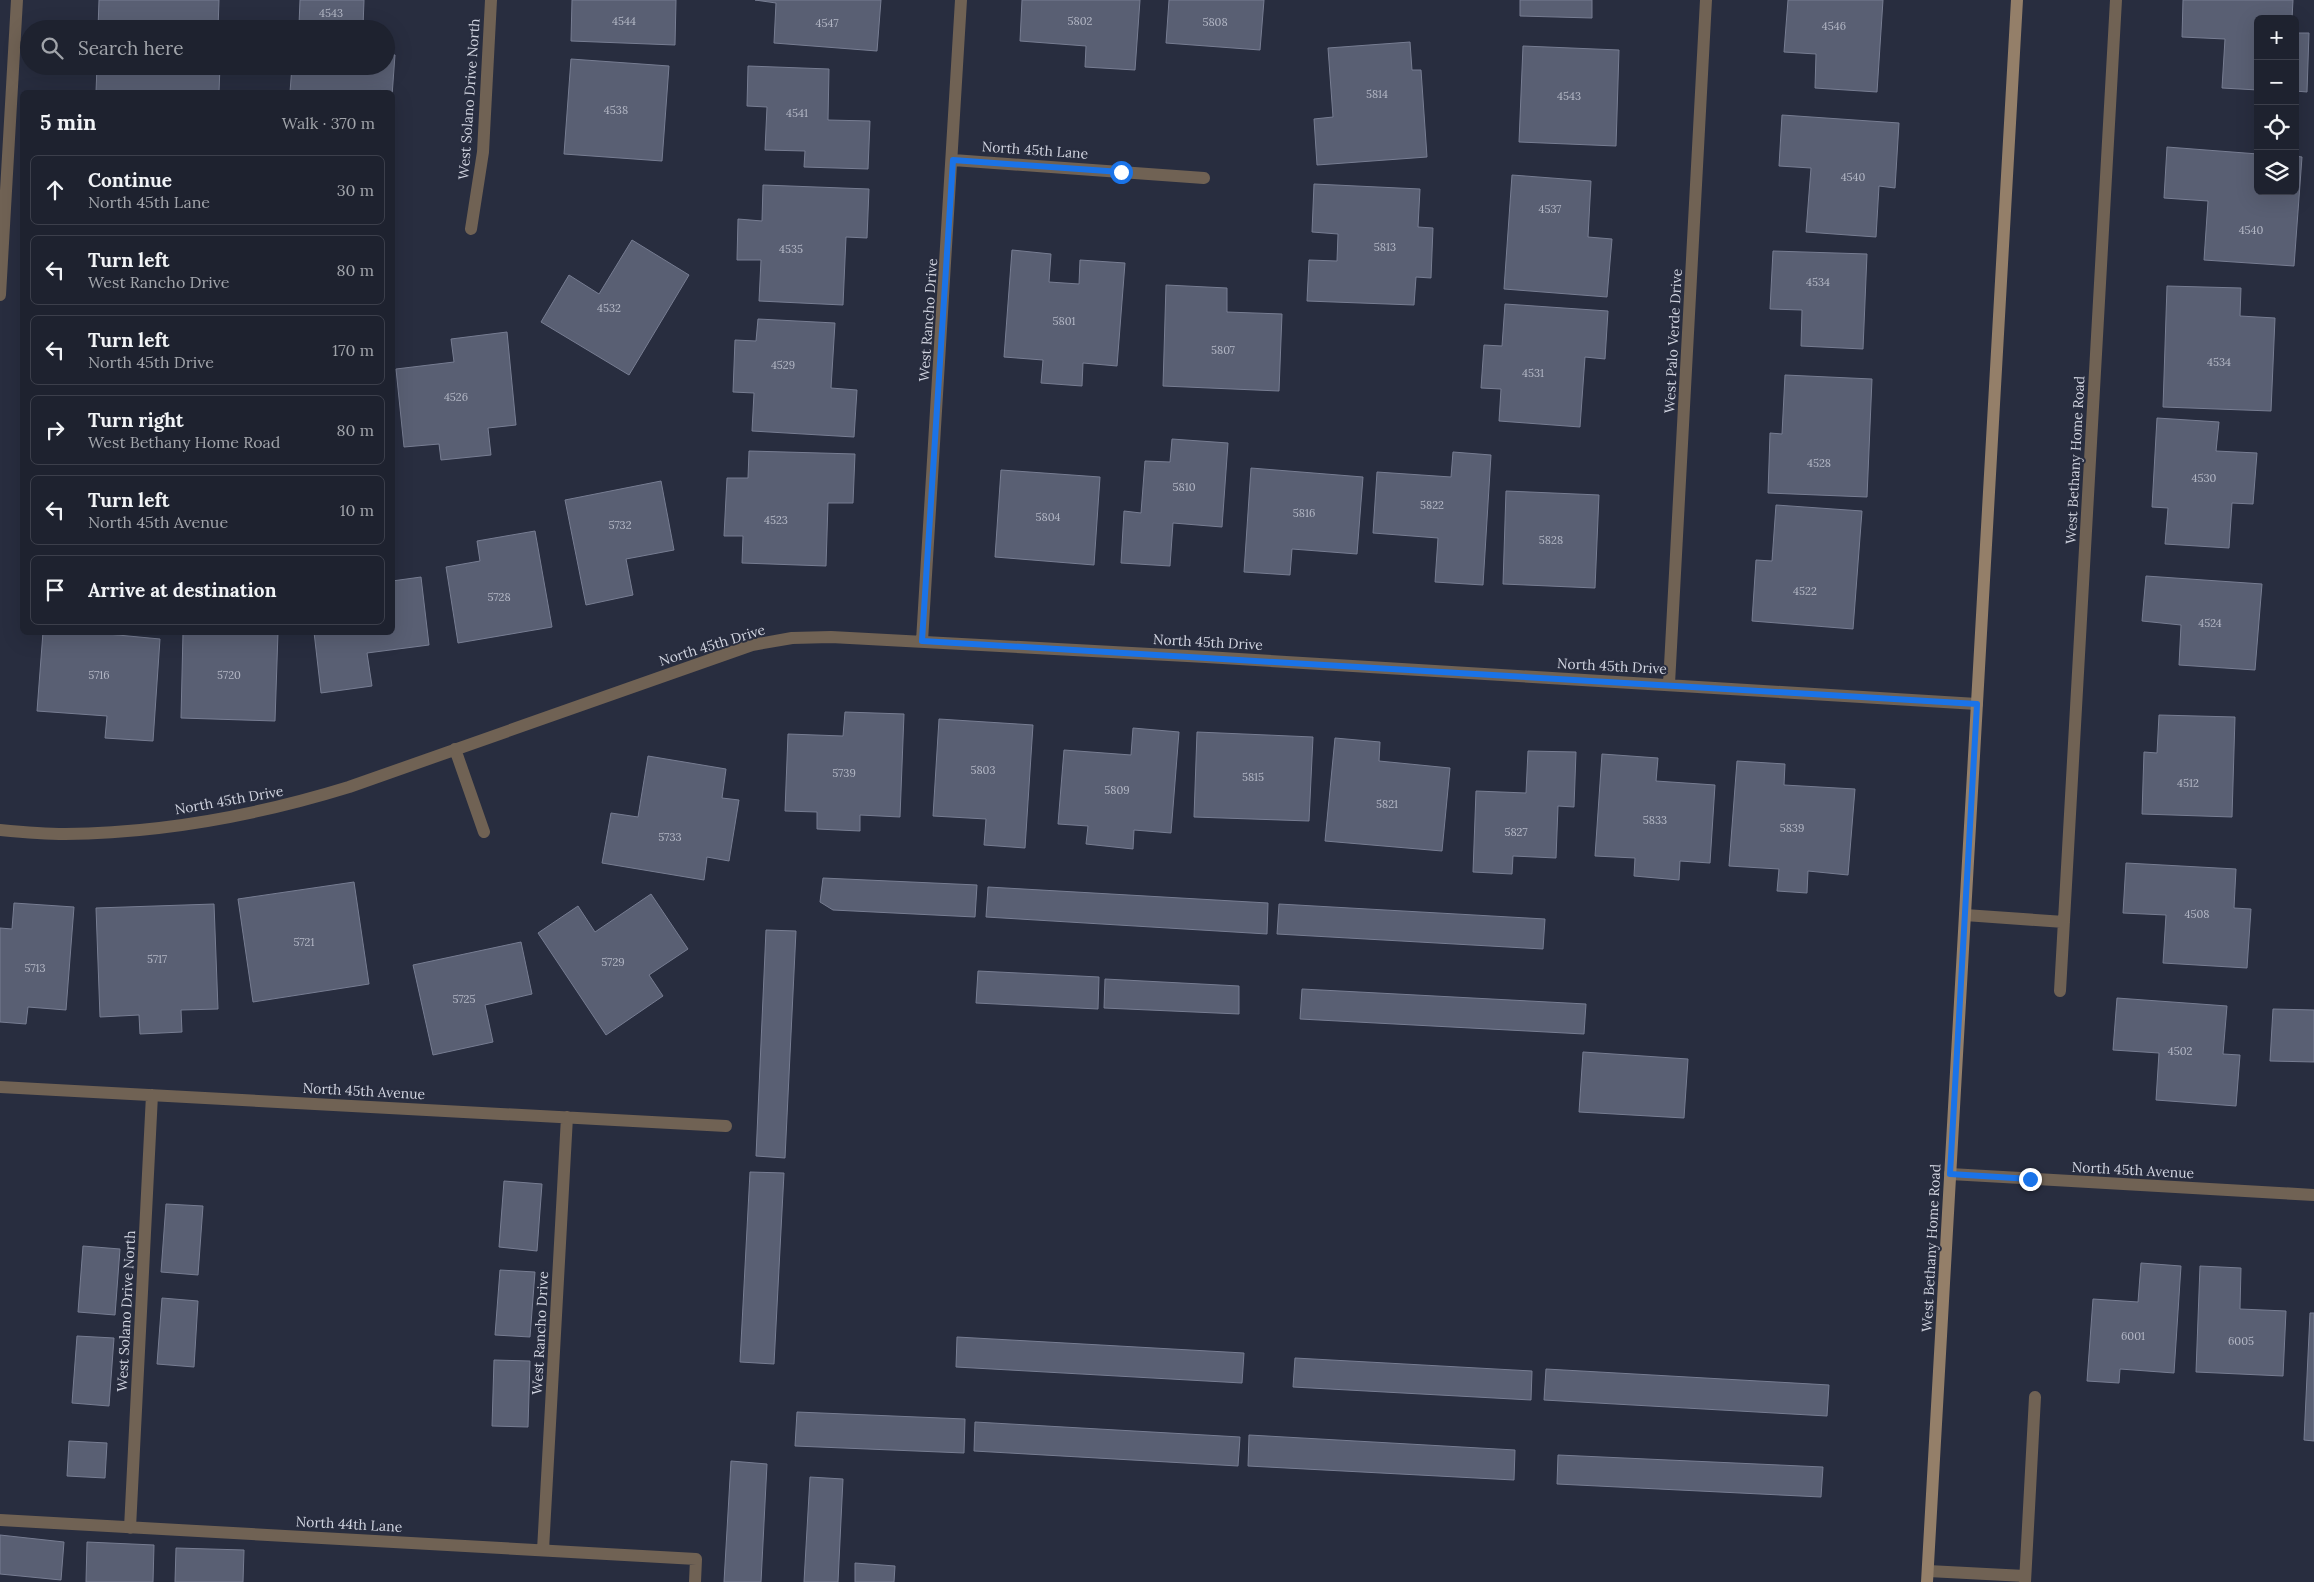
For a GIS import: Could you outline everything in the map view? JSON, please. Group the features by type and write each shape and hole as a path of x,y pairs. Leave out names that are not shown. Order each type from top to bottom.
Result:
{"main road":[{"name":"West Bethany Home Road","path":"1928,1576 2016,0"}],"street":[{"path":"0,295 17,0"},
{"name":"West Solano Drive North","path":"471,229 483,152 491,0"},
{"name":"West Rancho Drive","path":"922,641 953,160 961,0"},
{"name":"West Palo Verde Drive","path":"1669,684 1706,0"},
{"name":"West Bethany Home Road","path":"2060,991 2116,0"},
{"name":"North 45th Lane","path":"953,160 1204,178"},
{"name":"North 45th Drive","path":"0,830 63,834 158,828 293,804 349,787 752,645 792,638 831,637 922,641 1669,684 1977,704"},
{"path":"455,749 484,832"},
{"path":"1965,915 2064,922"},
{"name":"North 45th Avenue","path":"0,1087 726,1126"},
{"name":"West Solano Drive North","path":"130,1528 152,1095"},
{"name":"West Rancho Drive","path":"543,1550 567,1117"},
{"name":"North 45th Avenue","path":"1950,1174 2314,1195"},
{"path":"1928,1576 2025,1579 2035,1397"},
{"name":"North 44th Lane","path":"0,1520 696,1559 695,1582"}],"building":[{"path":"99,0 219,0 218,20 98,20"},
{"path":"300,0 364,0 363,20 299,20"},
{"path":"572,0 676,0 675,45 571,41"},
{"path":"755,0 881,0 877,51 774,43 776,3"},
{"path":"1022,0 1140,0 1135,70 1085,67 1086,46 1020,41"},
{"path":"1169,0 1264,0 1260,50 1166,43"},
{"path":"1520,0 1592,0 1592,18 1520,16"},
{"path":"1788,0 1883,0 1877,92 1815,88 1816,54 1784,52"},
{"path":"2183,0 2293,0 2292,15 2254,15 2254,90 2222,88 2225,39 2182,37"},
{"path":"2299,33 2309,33 2307,92 2299,91"},
{"path":"1410,42 1412,70 1421,70 1427,157 1317,165 1314,119 1333,117 1328,48"},
{"path":"1523,46 1619,50 1616,146 1519,142"},
{"path":"571,59 669,66 662,161 564,154"},
{"path":"748,66 829,69 828,120 870,121 868,169 804,167 805,151 765,150 767,107 747,106"},
{"path":"97,75 220,75 219,90 96,90"},
{"path":"291,75 394,75 392,90 290,90"},
{"path":"1782,115 1899,123 1895,188 1879,186 1876,237 1806,232 1811,168 1779,166"},
{"path":"2167,147 2254,154 2254,195 2299,195 2299,157 2302,157 2294,266 2204,260 2208,201 2164,198"},
{"path":"1512,175 1591,181 1588,237 1612,239 1607,297 1504,289"},
{"path":"1314,184 1420,189 1418,227 1433,228 1431,278 1416,277 1414,305 1307,301 1309,260 1337,261 1338,234 1312,232"},
{"path":"763,185 869,189 867,238 846,237 843,305 759,301 761,260 737,260 738,219 762,221"},
{"path":"632,240 689,275 629,375 541,322 569,275 599,294"},
{"path":"1012,250 1051,254 1049,282 1079,284 1080,260 1125,263 1117,366 1083,363 1082,386 1041,383 1043,360 1004,357"},
{"path":"1773,251 1867,254 1863,349 1801,346 1802,310 1770,309"},
{"path":"1166,285 1227,288 1227,312 1282,314 1279,391 1163,386"},
{"path":"2167,286 2241,288 2240,316 2275,318 2271,411 2163,407"},
{"path":"1505,304 1608,311 1605,359 1585,357 1580,427 1499,421 1501,389 1481,388 1484,345 1502,346"},
{"path":"758,319 835,323 831,388 857,390 854,437 752,431 754,393 733,392 735,340 756,341"},
{"path":"507,332 516,425 488,428 491,455 441,460 439,444 404,447 396,369 454,362 451,339"},
{"path":"1785,375 1872,379 1867,497 1768,493 1770,433 1782,434"},
{"path":"2157,418 2219,422 2216,451 2257,453 2253,504 2232,503 2229,548 2165,544 2168,508 2152,507"},
{"path":"1172,439 1228,443 1222,527 1173,523 1170,566 1121,563 1124,511 1141,513 1145,461 1170,462"},
{"path":"749,451 855,454 853,503 828,503 826,566 742,563 743,536 724,536 727,478 748,478"},
{"path":"1453,452 1491,455 1483,585 1435,582 1438,538 1373,533 1377,472 1451,477"},
{"path":"1251,468 1363,477 1357,554 1292,549 1290,575 1244,572"},
{"path":"1001,470 1100,477 1094,565 995,557"},
{"path":"661,481 674,550 626,559 633,595 586,605 565,500"},
{"path":"1506,491 1599,495 1595,588 1503,584"},
{"path":"1776,505 1862,511 1853,629 1752,621 1756,560 1772,561"},
{"path":"535,531 552,627 458,643 446,567 480,561 477,541"},
{"path":"2146,576 2262,584 2255,670 2179,665 2181,625 2142,621"},
{"path":"421,577 429,645 367,653 372,686 321,693 314,635 395,635 395,581"},
{"path":"43,635 118,635 160,639 153,741 105,738 107,716 37,711"},
{"path":"183,635 278,635 275,721 181,718"},
{"path":"845,712 904,714 900,817 860,815 860,831 817,829 817,812 785,811 788,734 843,736"},
{"path":"2159,715 2235,717 2232,817 2142,814 2144,752 2157,753"},
{"path":"939,719 1033,725 1025,848 984,845 986,819 933,816"},
{"path":"1133,728 1179,732 1171,833 1134,830 1133,849 1086,844 1088,826 1058,824 1064,750 1131,755"},
{"path":"1197,732 1313,737 1309,821 1194,817"},
{"path":"1335,738 1380,742 1379,761 1450,768 1442,851 1325,841"},
{"path":"1528,751 1576,752 1574,807 1558,806 1556,858 1513,856 1512,874 1473,872 1476,791 1526,793"},
{"path":"1602,754 1658,758 1656,781 1715,785 1710,863 1680,861 1679,880 1634,876 1635,858 1595,856"},
{"path":"648,756 726,769 722,798 739,800 729,861 707,857 704,880 602,863 611,813 638,817"},
{"path":"1737,761 1785,764 1784,785 1855,789 1848,875 1808,871 1807,893 1777,891 1779,869 1729,866"},
{"path":"2126,863 2236,869 2234,908 2251,909 2247,968 2163,963 2166,915 2123,913"},
{"path":"823,878 977,885 975,917 833,910 820,902"},
{"path":"354,882 369,984 253,1002 238,899"},
{"path":"988,887 1268,903 1267,934 986,917"},
{"path":"651,894 688,949 649,975 663,996 606,1035 538,933 578,906 595,932"},
{"path":"14,903 74,907 66,1010 28,1007 26,1024 0,1022 0,928 12,929"},
{"path":"214,904 218,1009 181,1010 182,1032 140,1034 139,1015 100,1017 96,908"},
{"path":"1279,904 1545,919 1543,949 1277,934"},
{"path":"766,930 796,931 785,1158 756,1156"},
{"path":"521,942 532,994 485,1005 493,1042 433,1055 413,965"},
{"path":"978,971 1099,977 1098,1009 976,1003"},
{"path":"1105,979 1239,986 1239,1014 1104,1008"},
{"path":"1302,989 1586,1004 1584,1034 1300,1019"},
{"path":"2117,998 2227,1006 2223,1054 2240,1055 2236,1106 2156,1100 2159,1053 2113,1050"},
{"path":"2273,1009 2314,1010 2314,1062 2270,1061"},
{"path":"1583,1052 1688,1059 1684,1118 1579,1112"},
{"path":"750,1172 784,1173 774,1364 740,1362"},
{"path":"504,1181 542,1184 537,1251 499,1247"},
{"path":"166,1204 203,1206 198,1275 161,1272"},
{"path":"83,1246 120,1249 115,1315 78,1312"},
{"path":"2141,1263 2181,1266 2174,1373 2120,1369 2119,1383 2087,1381 2093,1299 2138,1302"},
{"path":"2200,1266 2241,1268 2240,1309 2286,1311 2283,1376 2196,1372"},
{"path":"500,1270 535,1272 530,1337 495,1335"},
{"path":"162,1298 198,1301 194,1367 157,1364"},
{"path":"2310,1313 2314,1313 2314,1441 2304,1440"},
{"path":"77,1336 114,1338 109,1406 72,1403"},
{"path":"957,1337 1244,1353 1242,1383 956,1367"},
{"path":"1295,1358 1532,1371 1531,1400 1293,1387"},
{"path":"494,1360 530,1361 528,1427 492,1426"},
{"path":"1546,1369 1829,1385 1827,1416 1544,1400"},
{"path":"797,1412 965,1419 964,1453 795,1446"},
{"path":"975,1422 1240,1437 1238,1466 974,1451"},
{"path":"1249,1435 1515,1450 1514,1480 1248,1466"},
{"path":"69,1441 107,1443 105,1478 67,1476"},
{"path":"1558,1455 1823,1467 1821,1497 1557,1484"},
{"path":"731,1461 767,1464 761,1582 724,1582"},
{"path":"810,1477 843,1479 838,1582 804,1582"},
{"path":"0,1535 64,1542 61,1580 0,1574"},
{"path":"87,1542 154,1545 153,1582 86,1582"},
{"path":"176,1548 244,1550 243,1582 175,1582"},
{"path":"855,1563 895,1566 894,1582 855,1582"}],"route":[{"path":"1121,172 953,160 922,641 1669,684 1977,704 1950,1174 2030,1179"}]}
